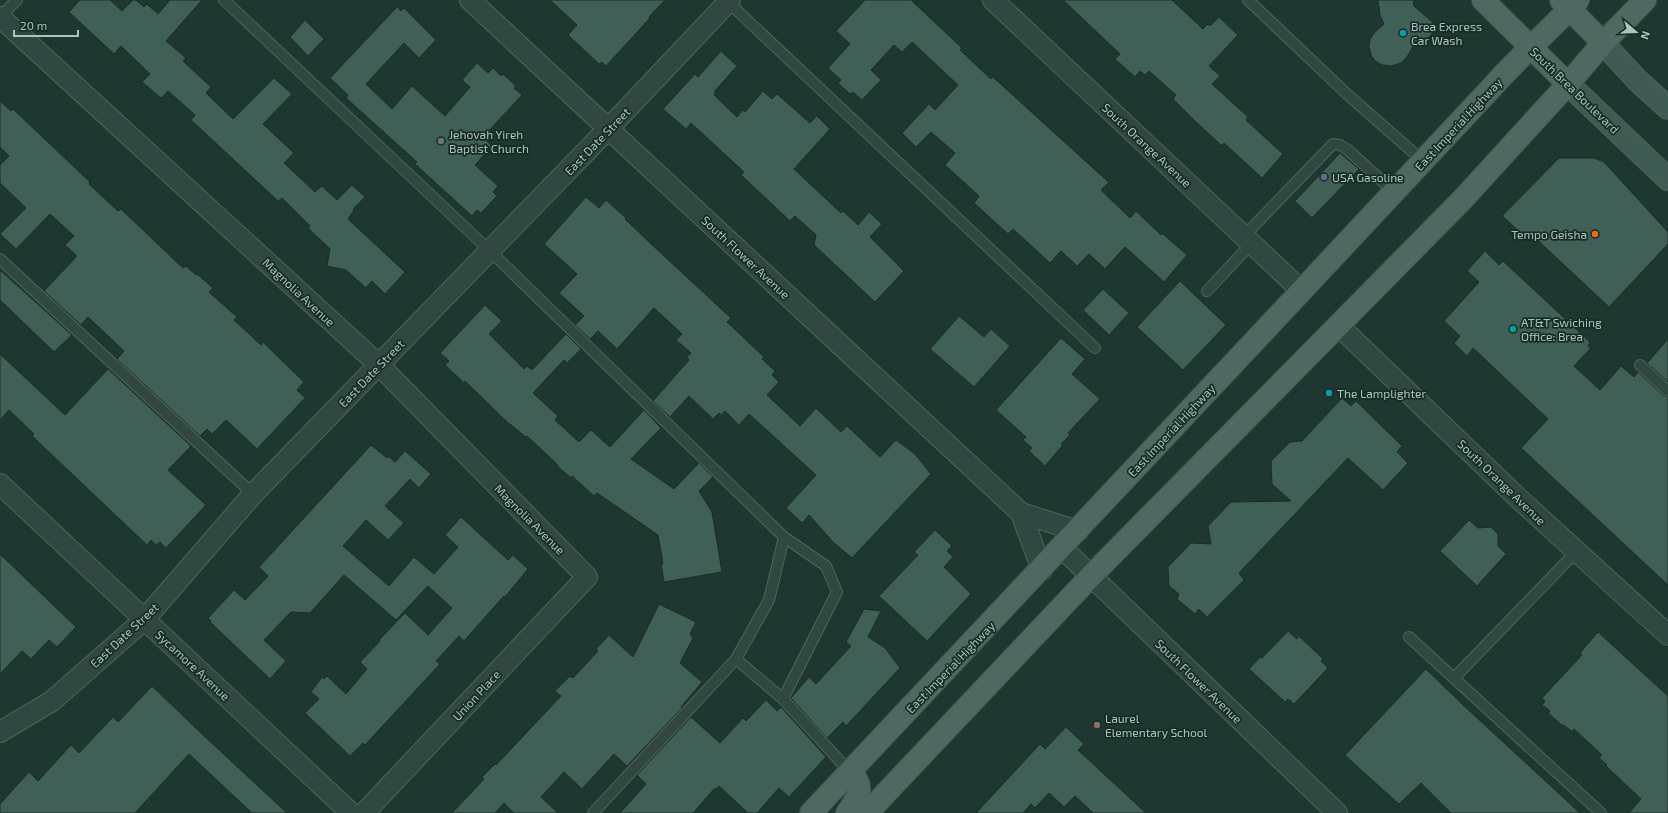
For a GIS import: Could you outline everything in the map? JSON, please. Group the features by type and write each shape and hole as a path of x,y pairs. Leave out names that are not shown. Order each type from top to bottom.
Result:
{"main road":[{"name":"South Brea Boulevard","path":"1483,0 1568,84 1668,179"},
{"path":"867,813 1091,576 1462,200 1568,84 1603,43 1645,0"},
{"name":"East Imperial Highway","path":"811,813 1042,570 1302,290 1531,47 1570,3"},
{"path":"1570,3 1603,43 1637,80 1668,108"},
{"path":"847,813 855,802 859,793 859,784 856,777 850,772"}],"street":[{"name":"South Flower Avenue","path":"470,0 1021,513 1078,531"},
{"name":"South Orange Avenue","path":"993,0 1302,290"},
{"name":"East Date Street","path":"0,732 52,701 144,620 253,494 608,129 729,1"},
{"name":"Magnolia Avenue","path":"0,17 379,365 587,577"},
{"name":"South Orange Avenue","path":"1339,326 1576,552 1668,635"},
{"name":"Sycamore Avenue","path":"0,484 351,813"},
{"name":"South Flower Avenue","path":"1021,513 1042,570"},
{"name":"South Flower Avenue","path":"1062,548 1337,813"},
{"name":"Union Place","path":"364,813 587,577"}],"lane":[{"path":"0,17 17,0"},
{"path":"224,0 490,251 784,537 826,566 837,592 783,699"},
{"path":"1248,0 1348,95 1423,161"},
{"path":"729,1 1095,348"},
{"path":"1207,291 1248,240 1333,144 1340,144 1348,150 1394,192"},
{"path":"0,259 253,494"},
{"path":"1640,365 1668,391"},
{"path":"593,813 736,659 769,600 784,537"},
{"path":"1454,678 1576,552"},
{"path":"1409,637 1601,813"},
{"path":"736,659 783,699 850,772"}],"building":[{"path":"80,0 110,0 122,11 133,0 136,0 144,7 147,4 158,14 170,0 202,0 166,41 186,58 183,61 211,87 206,93 233,119 274,78 292,94 263,124 294,153 284,163 315,192 322,186 337,200 352,185 365,197 353,209 354,210 348,219 405,272 385,294 372,281 366,288 346,270 327,266 330,249 308,228 310,226 282,198 278,201 191,120 195,115 168,91 161,98 142,82 150,74 121,46 114,54 69,12"},
{"path":"550,0 665,0 606,66 602,62 599,64 568,35 577,25"},
{"path":"865,0 911,0 962,48 960,50 991,79 993,77 1109,182 1101,190 1130,218 1136,211 1161,235 1162,233 1187,255 1164,282 1125,247 1105,269 1089,254 1077,266 1061,251 1050,263 1013,229 1008,234 974,203 979,196 945,165 955,153 931,132 916,147 902,133 929,104 935,110 958,85 912,42 902,52 894,45 871,70 881,80 862,100 853,92 850,94 838,83 841,80 828,68 850,44 836,31"},
{"path":"1063,0 1172,0 1203,29 1208,24 1210,26 1219,17 1238,35 1209,66 1220,76 1212,84 1248,117 1246,120 1283,154 1262,178 1224,143 1222,146 1195,121 1173,99 1176,95 1149,71 1145,75 1140,71 1135,77 1115,59 1120,54"},
{"name":"Brea Express Car Wash","path":"1378,0 1413,0 1414,6 1438,27 1421,46 1416,41 1407,57 1401,63 1391,66 1382,65 1375,61 1371,55 1369,47 1370,39 1384,24 1380,15"},
{"name":"Jehovah Yireh Baptist Church","path":"397,7 401,11 404,8 436,40 419,58 404,43 366,84 392,109 412,86 445,116 470,87 462,80 477,63 488,73 493,68 501,76 503,74 516,86 514,88 522,95 483,137 492,146 475,165 498,186 493,192 497,196 481,213 477,210 472,216 415,164 417,162 346,98 348,95 330,78"},
{"path":"305,20 324,39 308,56 290,37"},
{"path":"721,51 737,66 714,92 716,93 714,95 737,117 743,110 745,112 763,91 772,99 777,94 810,123 817,116 830,129 794,169 841,213 843,211 858,225 869,212 882,224 870,237 904,271 875,302 814,245 816,235 795,216 790,221 741,175 744,172 691,123 686,129 663,109 695,74 698,77"},
{"path":"0,101 11,111 13,109 90,182 89,184 118,211 121,209 183,268 186,266 213,288 209,292 237,317 234,320 261,345 263,342 304,382 297,390 305,398 257,449 226,420 212,434 207,429 200,436 117,359 124,351 88,317 81,325 44,291 77,256 65,245 74,236 50,214 16,249 0,234 26,208 0,183 0,165 9,156 0,147"},
{"path":"1340,153 1359,169 1312,218 1295,201"},
{"name":"Tempo Geisha","path":"1559,158 1594,158 1604,162 1668,232 1668,244 1609,307 1532,235 1529,240 1502,216"},
{"path":"586,197 599,208 606,200 731,318 727,322 764,357 762,359 775,371 772,375 779,382 767,395 800,426 816,408 841,432 847,426 880,457 896,440 915,454 931,474 852,558 834,543 809,515 802,523 786,508 816,475 749,414 739,425 725,411 721,415 719,413 713,419 689,396 670,417 653,401 689,360 687,357 691,353 676,340 682,334 654,308 617,349 598,331 590,339 575,325 584,316 559,293 577,274 544,244"},
{"path":"1485,251 1499,265 1503,261 1590,342 1588,346 1591,348 1574,366 1600,390 1621,366 1634,377 1638,372 1664,396 1668,397 1668,585 1521,448 1548,419 1473,348 1467,356 1454,343 1460,336 1444,321 1479,282 1467,271"},
{"path":"0,270 72,335 54,352 0,300"},
{"path":"1180,281 1226,325 1183,370 1137,327"},
{"path":"1103,289 1129,313 1109,335 1083,310"},
{"path":"485,305 502,321 489,334 524,369 527,366 532,370 566,334 581,349 567,363 564,360 533,393 558,416 555,420 579,442 591,430 610,447 644,410 661,428 631,459 674,489 699,463 713,477 699,491 712,512 722,572 664,582 661,564 663,564 658,535 597,493 594,496 572,476 571,478 527,436 526,437 506,421 465,381 464,383 445,365 449,361 440,353"},
{"path":"959,316 984,337 991,329 1010,346 974,387 930,349"},
{"path":"1061,338 1085,359 1072,374 1100,399 1068,433 1070,435 1061,444 1063,445 1045,466 1029,451 1032,448 1023,440 1026,437 996,410"},
{"path":"1668,339 1668,382 1647,363"},
{"path":"0,354 65,415 108,369 191,446 168,470 206,505 166,548 160,542 156,545 151,540 147,545 32,436 34,434 9,410 0,420"},
{"path":"1342,398 1351,406 1356,401 1402,446 1397,452 1408,463 1383,490 1348,458 1239,573 1244,580 1207,617 1199,609 1195,614 1177,599 1179,594 1169,586 1168,567 1191,543 1211,544 1208,526 1231,502 1291,501 1272,484 1271,461 1290,442 1302,441"},
{"path":"371,445 387,458 388,456 395,462 405,451 431,474 419,488 410,479 385,506 404,523 388,540 366,520 343,546 389,586 414,557 434,574 458,547 445,535 461,517 508,560 513,555 528,569 505,597 504,596 464,641 459,636 436,661 440,664 365,745 363,743 350,756 305,713 319,699 311,692 322,677 324,679 327,676 346,694 367,669 360,662 405,613 428,635 452,608 428,586 396,620 344,575 310,613 291,612 264,640 286,661 270,679 210,622 211,621 208,618 234,590 245,600 268,576 259,567"},
{"path":"1469,520 1478,528 1491,527 1498,534 1498,546 1506,554 1477,586 1440,551"},
{"path":"935,530 952,546 947,551 953,557 944,567 971,594 927,641 879,596 918,555 914,552"},
{"path":"0,554 76,627 57,647 49,640 31,659 22,651 0,674"},
{"path":"659,604 696,622 690,634 693,638 680,663 702,682 681,707 682,708 627,766 614,754 582,789 564,772 541,797 558,813 514,813 504,803 495,813 452,813 484,779 482,777 495,764 496,765 561,696 555,691 570,676 573,678 598,651 596,649 609,635 633,657"},
{"path":"864,609 881,611 868,637 885,648 900,668 846,726 843,722 827,738 791,698 809,677 816,684 851,646 846,642"},
{"path":"1288,631 1297,639 1299,636 1323,659 1321,661 1328,668 1294,704 1288,699 1285,702 1249,669"},
{"path":"1598,632 1668,696 1668,813 1629,813 1641,799 1606,766 1607,765 1599,758 1602,755 1574,729 1572,732 1564,725 1563,726 1548,713 1550,711 1542,705 1545,701 1542,698 1582,655 1580,653"},
{"path":"1426,669 1580,813 1451,813 1421,783 1399,804 1362,771 1345,755"},
{"path":"152,686 287,813 252,813 189,754 135,813 0,813 0,804 29,772 38,781 71,745 79,753 113,717 118,722"},
{"path":"766,700 777,711 781,707 826,757 789,797 779,788 757,813 748,813 719,786 716,789 715,788 693,813 620,813 646,784 637,775 691,717 720,743 743,718 746,721"},
{"path":"1066,727 1084,744 1078,750 1146,813 1093,813 1075,796 1064,807 1049,793 1035,808 1031,804 1023,813 976,813 1040,744 1045,749"}],"place":[{"name":"Brea Express Car Wash","path":"1403,33"},
{"name":"Jehovah Yireh Baptist Church","path":"441,141"},
{"name":"USA Gasoline","path":"1324,177"},
{"name":"Tempo Geisha","path":"1595,234"},
{"name":"AT&T Swiching Office: Brea","path":"1513,329"},
{"name":"The Lamplighter","path":"1329,393"},
{"name":"Laurel Elementary School","path":"1097,725"}]}
